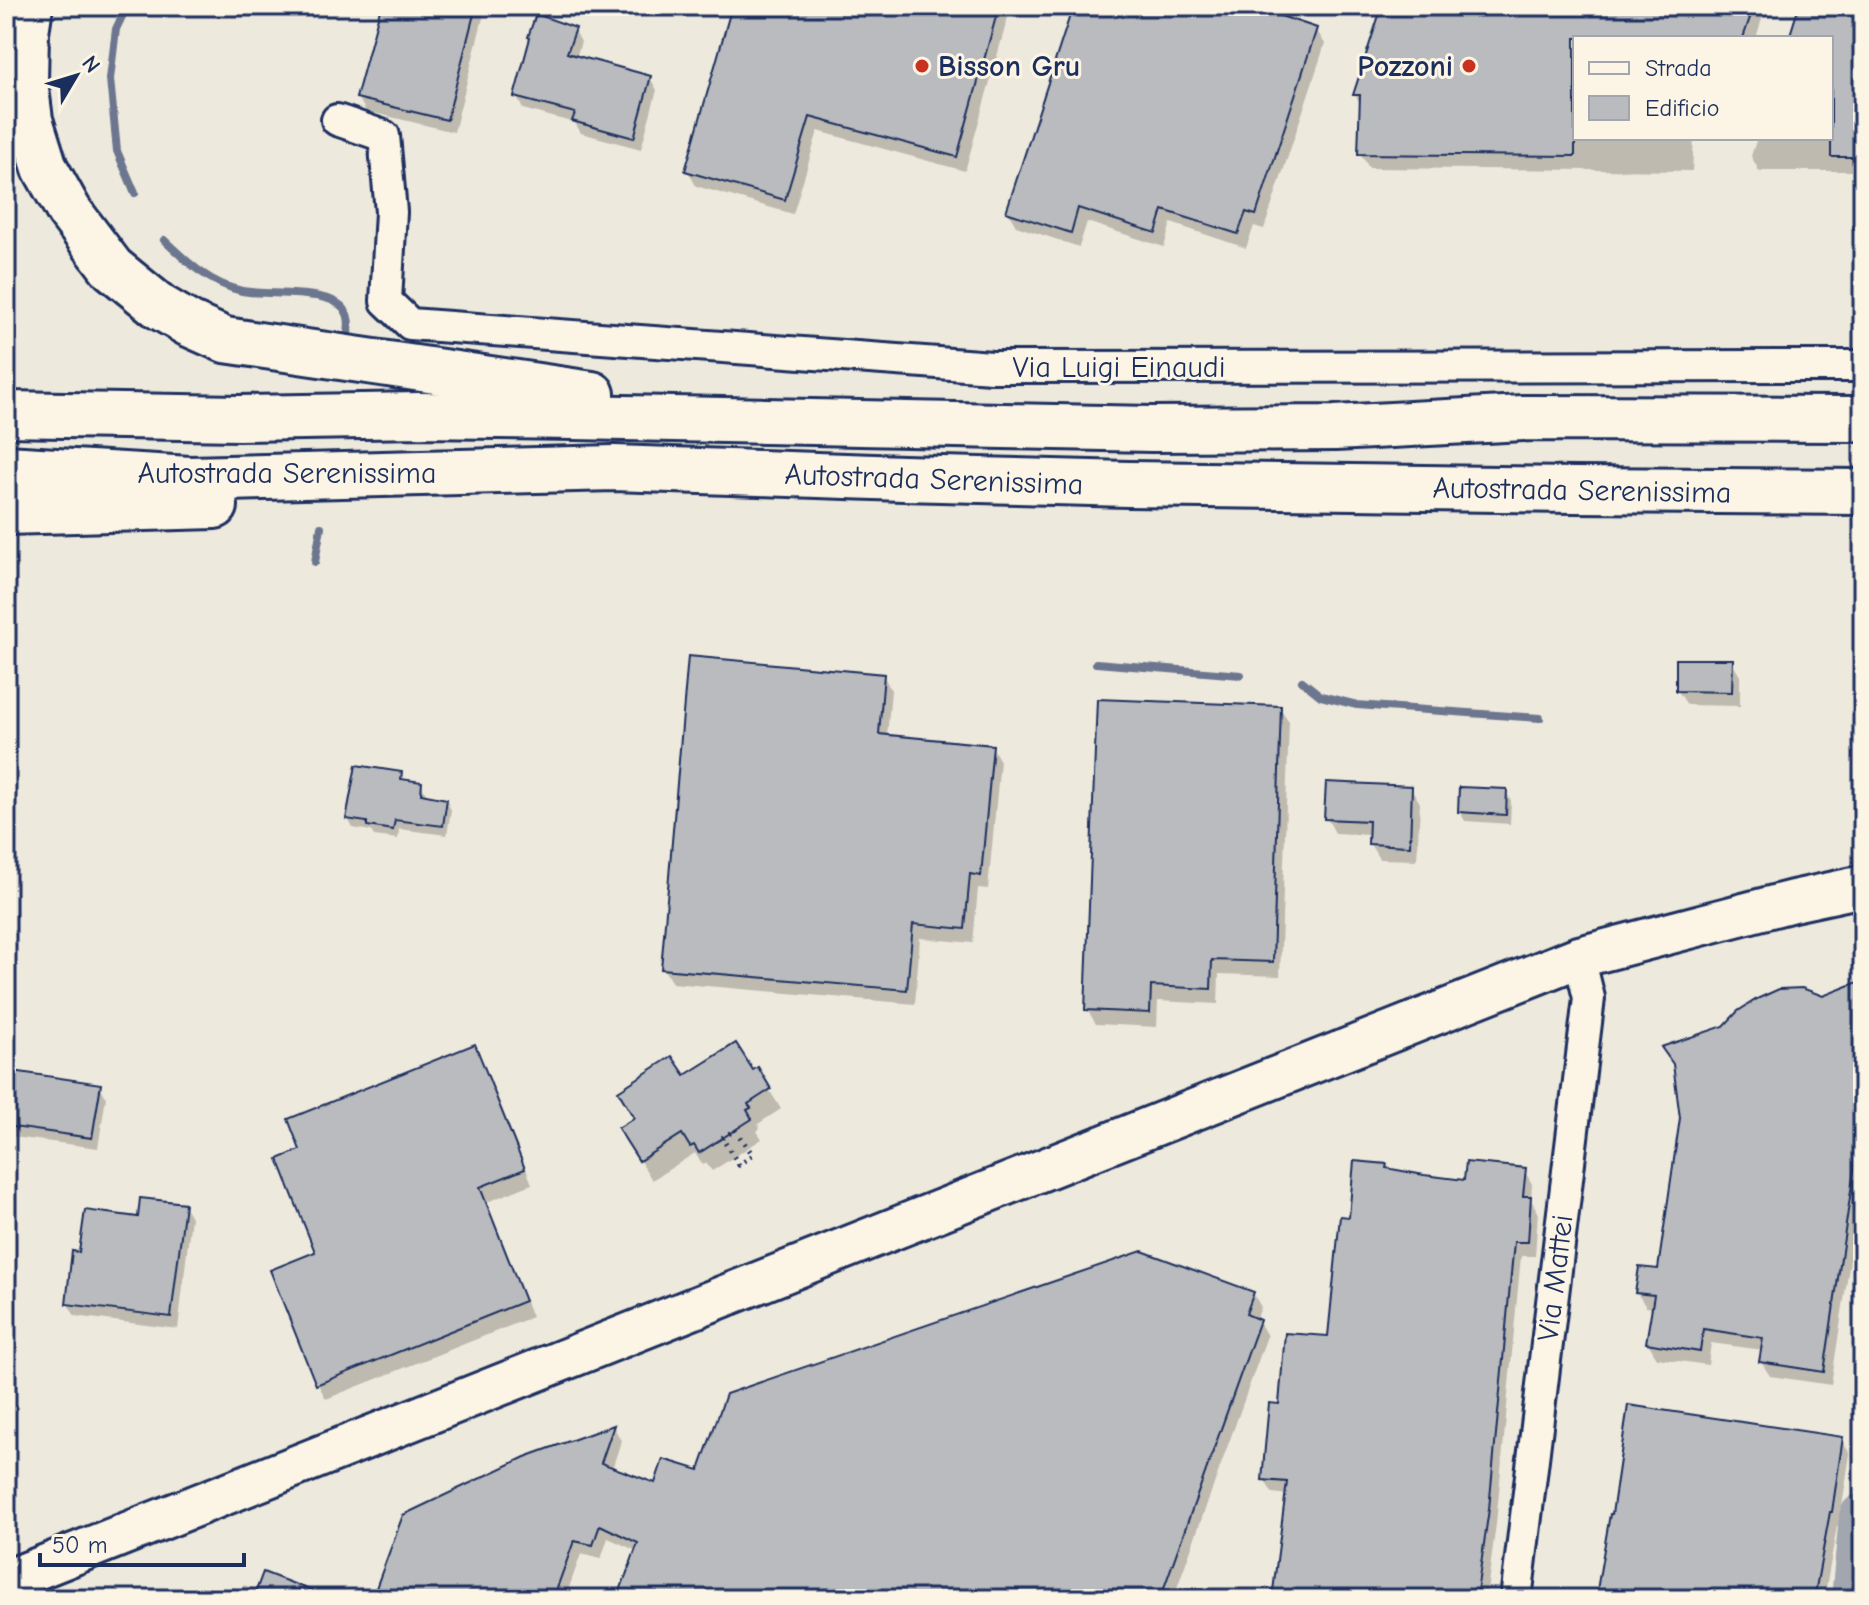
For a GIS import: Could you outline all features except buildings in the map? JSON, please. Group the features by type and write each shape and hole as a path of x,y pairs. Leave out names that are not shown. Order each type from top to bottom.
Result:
{"highway":[{"path":"30,6 25,81 30,120 45,168 69,211 112,268 160,307 225,340 592,394 728,420"},
{"name":"Autostrada Serenissima","path":"6,414 239,418 451,415 1152,429 1335,428 1523,418 1863,419"},
{"name":"Autostrada Serenissima","path":"6,468 190,479 614,468 1128,484 1863,492"},
{"path":"6,512 519,501 692,472"}],"main road":[{"path":"6,1581 1579,957 1793,901 1863,886"}],"street":[{"name":"Via Luigi Einaudi","path":"337,120 384,136 391,212 386,301 410,324 992,367 1863,366"},
{"name":"Via Mattei","path":"1516,1599 1589,998 1579,957"}],"path":[{"path":"735,1130 753,1155 739,1165 722,1138 735,1130"}],"waterway":[{"path":"127,6 116,29 110,79 117,151 135,193"},
{"path":"164,240 200,271 230,288 312,296 337,303 348,316 348,334"},
{"path":"315,562 321,527"},
{"path":"1096,663 1241,675"},
{"path":"1302,681 1321,696 1357,705 1540,718"},
{"path":"1855,1599 1863,1517"}],"place":[{"name":"Bisson Gru","path":"922,66"},
{"name":"Pozzoni","path":"1469,66"}]}
